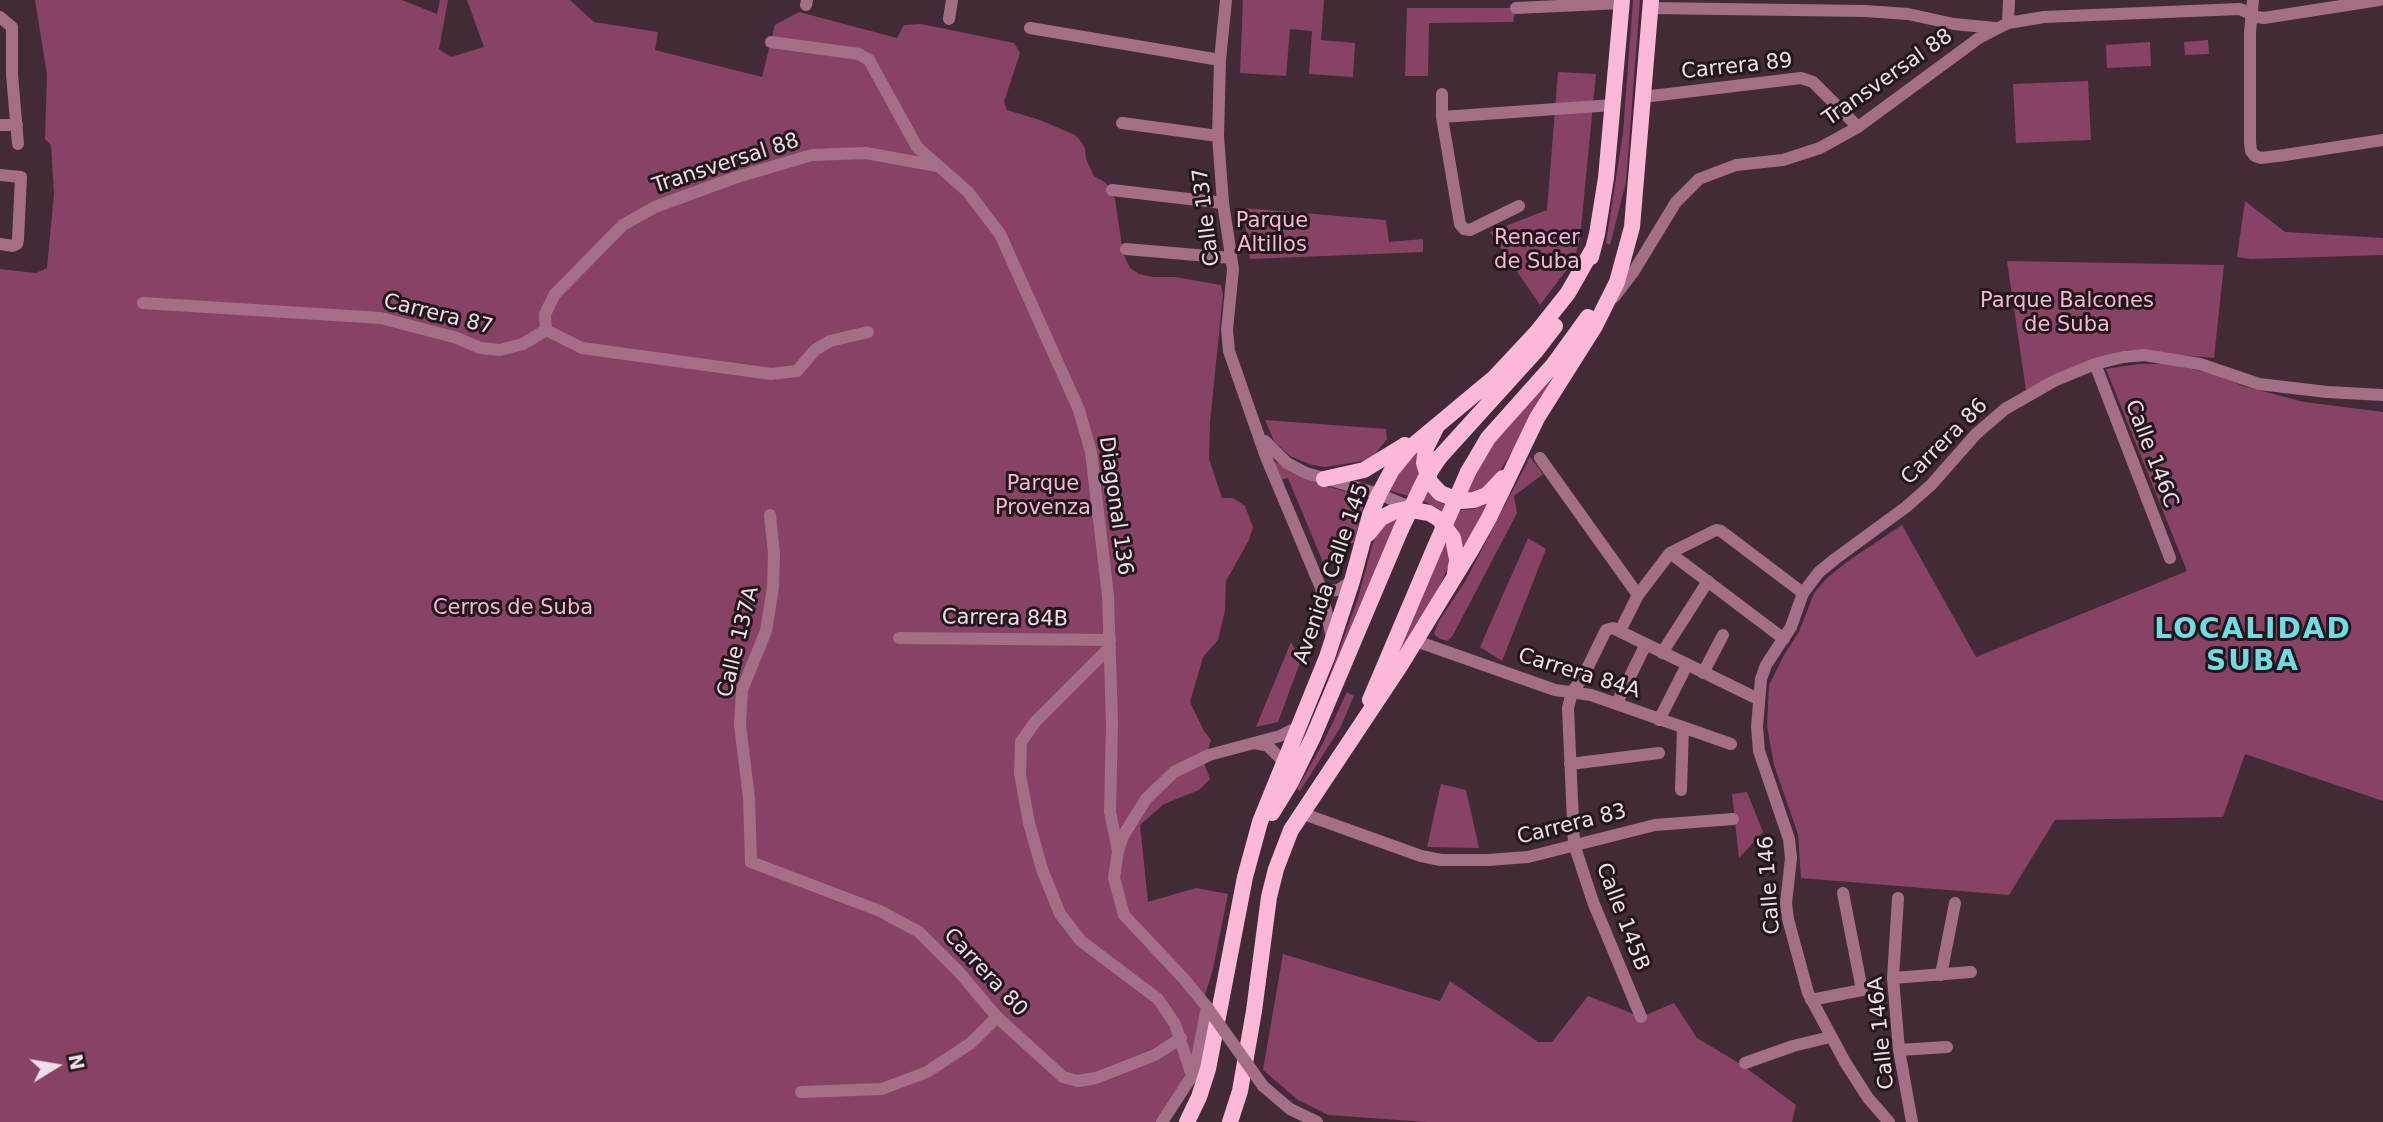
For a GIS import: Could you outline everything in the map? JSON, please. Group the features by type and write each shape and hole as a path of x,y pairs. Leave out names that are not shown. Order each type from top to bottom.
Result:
{"main road":[{"name":"Avenida Calle 145","path":"1250,857 1313,737 1401,529 1425,479 1439,458 1535,352 1556,325 1581,284 1593,249 1606,178 1622,1"},
{"path":"1230,1122 1240,1091 1254,1011 1269,897 1286,842 1301,813 1416,641 1451,583 1489,518 1537,418 1605,308 1620,272 1628,245 1651,4"},
{"path":"1352,737 1468,472 1488,439 1554,363 1596,304 1611,276 1635,178"},
{"name":"Avenida Calle 145","path":"1187,1122 1208,1069 1250,857 1260,822 1332,642 1363,537 1379,494 1392,470 1410,448 1494,378 1529,340 1568,293 1593,249"},
{"path":"1435,425 1426,448 1424,463 1430,481 1440,493 1451,499 1467,501 1487,495 1509,470 1521,449"},
{"path":"1324,479 1364,470 1435,425"},
{"path":"1358,559 1364,539 1371,527 1381,518 1393,512 1418,510 1439,519 1453,538 1457,560 1451,583"}],"street":[{"path":"949,19 952,0"},
{"name":"Calle 137","path":"1226,0 1220,60 1218,135 1223,204 1231,258 1232,279 1227,330 1230,351 1276,481 1321,588 1328,611 1332,642"},
{"path":"2003,26 2009,0"},
{"path":"2253,0 2251,152 2255,156 2268,157 2383,140"},
{"path":"1651,4 1865,11 1908,14 1954,24 2003,26 2044,17 2138,6 2240,9 2264,18 2379,0"},
{"path":"1516,8 1622,1"},
{"path":"0,17 12,27 6,76 17,125 18,144"},
{"name":"Transversal 88","path":"1605,308 1634,271 1676,202 1699,179 1736,165 1783,160 1805,154 1858,127 1963,49 2003,26"},
{"path":"1030,29 1220,60"},
{"path":"771,42 859,54 869,60 917,147 937,166"},
{"name":"Carrera 89","path":"1643,97 1801,78 1813,82 1858,127"},
{"path":"1442,94 1442,117 1464,229 1470,230 1519,206"},
{"path":"1442,117 1613,105"},
{"path":"1122,123 1218,135"},
{"path":"0,125 17,125"},
{"name":"Transversal 88","path":"546,330 545,314 555,294 622,225 656,206 734,178 812,155 866,153 937,166"},
{"name":"Diagonal 136","path":"937,166 968,192 1000,234 1079,410 1091,452 1108,596 1112,723 1110,812 1118,851"},
{"path":"0,175 21,177 17,244 0,244"},
{"path":"1112,190 1223,204"},
{"path":"1126,249 1231,258"},
{"name":"Carrera 87","path":"143,303 381,318 457,338 480,348 500,350 523,344 546,330"},
{"path":"546,330 582,348 771,374 797,371 815,351 830,341 867,332"},
{"name":"Carrera 86","path":"1803,593 1819,572 1931,485 1976,434 1998,414 2054,381 2095,364 2144,355 2200,364 2259,384 2383,395"},
{"name":"Calle 146C","path":"2095,364 2170,558"},
{"name":"Calle 137","path":"1255,426 1270,449 1306,473 1379,494 1418,510"},
{"path":"1540,458 1638,595"},
{"name":"Calle 137A","path":"751,862 749,798 740,725 742,691 766,631 773,587 774,554 770,514"},
{"path":"1758,699 1620,631 1638,595 1670,553 1716,530 1721,531 1803,593"},
{"path":"1670,553 1784,639"},
{"path":"1321,588 1328,591 1338,590 1352,581"},
{"path":"1662,653 1708,581"},
{"name":"Calle 146","path":"1803,593 1796,616 1766,665 1758,699 1759,751 1783,819 1791,858 1786,903 1788,919 1795,952 1811,1000 1830,1037 1868,1098 1889,1122"},
{"name":"Calle 145B","path":"1620,631 1606,629 1582,679 1572,692 1568,708 1574,845 1593,901 1641,1017"},
{"path":"1703,673 1723,635"},
{"name":"Carrera 84B","path":"899,638 1110,643"},
{"name":"Carrera 84A","path":"1416,641 1555,690 1591,695 1617,703 1731,744"},
{"path":"1110,643 1035,722 1021,742 1020,774 1029,823 1042,869 1060,914 1081,941 1158,999 1170,1015 1181,1038 1192,1076"},
{"path":"1617,703 1646,644"},
{"path":"1659,720 1687,666"},
{"name":"Diagonal 136","path":"1204,1004 1124,915 1114,878 1118,851 1129,823 1146,799 1174,772 1209,755 1289,732 1300,726"},
{"path":"1681,790 1683,727"},
{"path":"1253,743 1275,750 1284,763"},
{"path":"1570,764 1659,753"},
{"name":"Carrera 83","path":"1301,813 1398,848 1441,859 1488,860 1528,857 1655,825 1733,819"},
{"name":"Carrera 80","path":"751,862 880,911 919,932 960,973 997,1017 1063,1077 1078,1081 1096,1078 1155,1055 1181,1038"},
{"path":"1811,1000 1862,990 1843,893"},
{"name":"Calle 146A","path":"1898,898 1893,978 1899,1050 1912,1122"},
{"path":"1941,975 1955,903"},
{"path":"1893,978 1971,972"},
{"path":"1162,1122 1192,1076 1203,1023 1204,1004"},
{"path":"1204,1004 1263,1086 1290,1110 1317,1122"},
{"path":"801,1093 882,1089 927,1072 971,1043 997,1017"},
{"path":"1745,1063 1793,1046 1830,1037"},
{"path":"1899,1050 1947,1047"}],"green space":[{"name":"Cerros de Suba","path":"35,0 402,0 437,14 440,0 448,0 439,49 451,57 484,47 467,0 570,0 594,22 658,32 655,50 762,77 775,25 799,12 897,38 904,25 921,24 1014,43 1020,53 1004,102 1007,110 1040,120 1079,139 1085,148 1086,159 1094,176 1106,183 1115,199 1123,253 1130,268 1139,274 1153,277 1175,277 1221,285 1223,294 1210,422 1209,459 1222,498 1233,498 1245,506 1253,527 1249,540 1226,581 1225,610 1218,640 1203,657 1190,702 1211,740 1204,763 1210,779 1199,790 1164,804 1140,825 1148,902 1196,888 1228,894 1205,995 1197,1047 1166,1122 0,1122 0,269 36,273 47,268 54,194 51,145 45,139 47,74"},
{"path":"1243,0 1324,0 1321,40 1355,43 1353,77 1309,74 1312,31 1290,29 1286,76 1240,73"},
{"path":"1633,0 1640,0 1626,182 1610,245 1606,243 1623,133"},
{"path":"1407,8 1516,8 1513,22 1429,23 1428,76 1405,76"},
{"path":"2208,40 2209,54 2185,55 2184,42"},
{"path":"2150,42 2151,66 2107,68 2106,45"},
{"name":"Renacer de Suba","path":"1558,72 1596,74 1580,238 1574,260 1540,305 1490,232 1547,210"},
{"path":"2088,81 2091,140 2016,143 2013,84"},
{"path":"2245,201 2285,232 2383,238 2383,255 2251,259 2237,257"},
{"name":"Parque Altillos","path":"1243,208 1386,220 1389,242 1423,239 1423,252 1250,259"},
{"name":"Parque Balcones de Suba","path":"2007,261 2224,265 2214,358 2127,350 2093,360 2026,390"},
{"path":"2139,364 2169,364 2214,374 2243,386 2304,402 2383,412 2383,801 2245,754 2223,817 2055,820 2009,895 1801,878 1798,834 1774,765 1767,726 1769,685 1799,632 1814,593 1848,561 1902,525 1976,657 2187,571 2106,369"},
{"path":"1557,367 1562,369 1497,476 1488,486 1465,496 1481,458"},
{"path":"1265,420 1386,429 1387,439 1374,455 1363,461 1325,467 1312,465 1290,456 1274,441"},
{"path":"1417,448 1435,498 1448,507 1461,510 1490,503 1461,557 1452,522 1444,512 1420,499 1387,490"},
{"path":"1530,457 1543,474 1514,496 1517,513 1453,635 1448,641 1440,639 1434,634 1439,621 1466,580"},
{"path":"1270,459 1305,478 1363,496 1365,499 1354,543 1335,545 1327,572 1288,478 1280,480"},
{"path":"1402,514 1308,735 1358,598 1373,543 1379,529"},
{"path":"1446,536 1449,565 1440,586 1386,676"},
{"path":"1528,538 1546,549 1502,661 1480,647"},
{"path":"1291,642 1301,660 1278,722 1256,727"},
{"path":"1347,692 1354,696 1340,728 1300,791 1297,789"},
{"path":"1441,784 1466,790 1479,848 1427,847"},
{"path":"1747,792 1763,832 1739,858 1732,794"},
{"path":"1283,954 1440,1001 1450,981 1538,1042 1552,1042 1588,996 1641,1017 1674,1003 1697,1038 1742,1065 1796,1105 1792,1122 1426,1122 1328,1115 1298,1100 1263,1070"}],"district":[{"name":"LOCALIDAD SUBA","path":"2253,647"}],"park label":[{"name":"Parque Provenza","path":"1043,497"}]}
